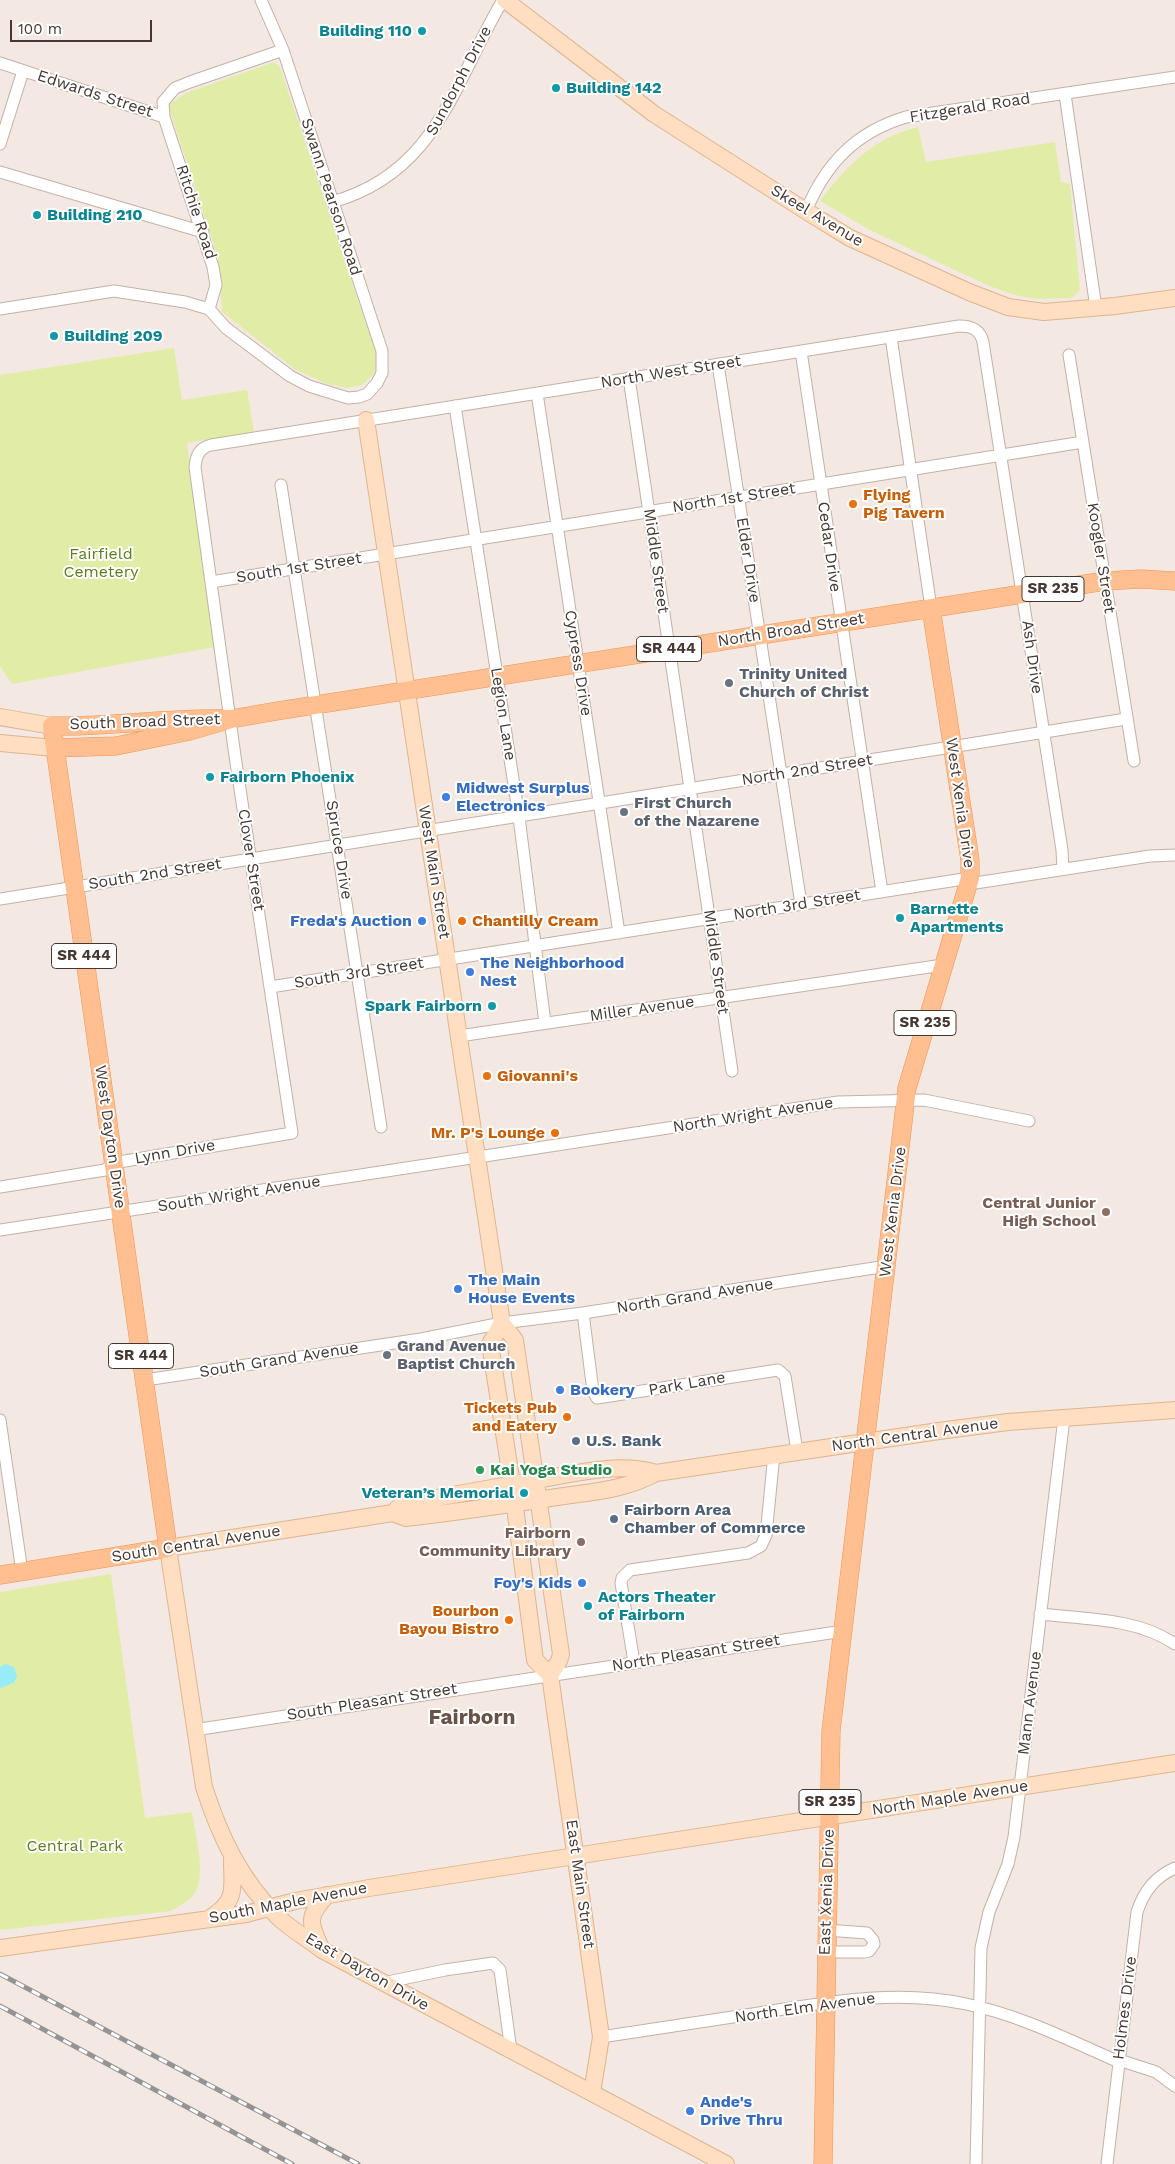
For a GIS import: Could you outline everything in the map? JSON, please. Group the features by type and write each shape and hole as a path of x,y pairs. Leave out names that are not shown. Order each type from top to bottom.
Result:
{"main road":[{"name":"North Broad Street","path":"407,691 1105,581 1141,579 1175,582"},
{"name":"West Xenia Drive","path":"866,1442 909,1081 969,881 970,860 931,608"},
{"name":"South Broad Street","path":"55,748 116,746 190,731 231,719 407,691"},
{"name":"South Broad Street","path":"52,726 112,726 188,717 231,719"},
{"name":"West Dayton Drive","path":"52,726 168,1548"},
{"name":"East Xenia Drive","path":"823,2164 824,2002 831,1730 866,1442"},
{"name":"South Central Avenue","path":"0,1575 168,1548"}],"street":[{"name":"Swann Pearson Road","path":"209,309 226,328 270,362 300,382 348,398 359,397 367,394 377,383 382,373 382,351 283,50 261,0"},
{"name":"Sundorph Drive","path":"332,202 358,193 384,180 420,148 438,125 504,0"},
{"name":"Skeel Avenue","path":"504,0 654,114 806,211 850,238 998,304 1021,310 1044,312 1096,308 1175,298"},
{"name":"Edwards Street","path":"0,63 164,117 163,102 175,88 283,50"},
{"path":"0,144 23,71"},
{"name":"Fitzgerald Road","path":"806,211 816,188 827,170 868,133 888,123 906,117 1175,77"},
{"path":"1065,94 1096,308"},
{"name":"Ritchie Road","path":"164,117 204,232 213,267 216,285 209,309"},
{"path":"0,172 204,232"},
{"path":"0,309 114,291 185,302 209,309"},
{"name":"North West Street","path":"195,468 198,454 204,446 959,326 976,330"},
{"name":"Ash Drive","path":"976,330 981,334 983,342 1062,850 1063,869"},
{"name":"West Xenia Drive","path":"891,337 931,608"},
{"name":"Cedar Drive","path":"801,351 840,622 882,892"},
{"name":"Koogler Street","path":"1069,355 1134,761"},
{"name":"Elder Drive","path":"718,364 801,904"},
{"name":"Middle Street","path":"629,378 732,1071"},
{"name":"Cypress Drive","path":"537,393 619,933"},
{"name":"Legion Lane","path":"455,406 519,817 545,1023"},
{"name":"West Main Street","path":"366,420 502,1324 515,1340 537,1480"},
{"name":"North 1st Street","path":"386,554 1083,442"},
{"name":"Clover Street","path":"195,468 250,859 292,1133"},
{"name":"Spruce Drive","path":"281,485 381,1127"},
{"name":"South 1st Street","path":"211,582 386,554"},
{"name":"South Broad Street","path":"0,717 52,726"},
{"name":"North 2nd Street","path":"428,831 1126,719"},
{"path":"0,734 14,729 26,721"},
{"name":"South Broad Street","path":"0,743 55,748"},
{"name":"South 2nd Street","path":"0,899 428,831"},
{"name":"North 3rd Street","path":"448,960 882,892 1150,856 1175,855"},
{"name":"South 3rd Street","path":"270,987 448,960"},
{"name":"Miller Avenue","path":"459,1036 943,965"},
{"name":"North Wright Avenue","path":"478,1158 838,1102 924,1100 1029,1121"},
{"name":"Lynn Drive","path":"0,1187 105,1170 113,1163 292,1133"},
{"name":"South Wright Avenue","path":"0,1230 478,1158"},
{"name":"North Grand Avenue","path":"502,1324 887,1266"},
{"name":"Park Lane","path":"583,1313 594,1391 597,1398 778,1370 785,1376 796,1451"},
{"path":"502,1324 490,1344 515,1505 535,1660 550,1674 559,1661 561,1654 537,1480"},
{"name":"South Grand Avenue","path":"145,1380 502,1324"},
{"name":"North Central Avenue","path":"515,1505 618,1488 645,1480 656,1473 939,1430 1175,1410"},
{"name":"Mann Avenue","path":"976,2164 979,2007 983,1941 989,1912 1010,1854 1020,1787 1064,1418"},
{"path":"0,1420 22,1572"},
{"path":"634,1662 620,1583 622,1578 630,1570 748,1553 758,1548 766,1535 774,1454"},
{"name":"North Central Avenue","path":"512,1484 617,1469 642,1469 656,1473"},
{"name":"South Central Avenue","path":"393,1513 402,1504 512,1484"},
{"name":"South Central Avenue","path":"168,1548 393,1513 406,1518 515,1505"},
{"name":"East Dayton Drive","path":"168,1548 204,1787 214,1819 232,1860 270,1908 281,1919 322,1950 726,2164"},
{"path":"1040,1614 1133,1625 1157,1634 1175,1644"},
{"name":"North Pleasant Street","path":"550,1674 843,1631"},
{"name":"South Pleasant Street","path":"194,1730 550,1674"},
{"name":"East Main Street","path":"550,1674 601,2037 592,2093"},
{"name":"North Maple Avenue","path":"576,1856 1175,1763"},
{"name":"South Maple Avenue","path":"0,1948 246,1914 327,1895 576,1856"},
{"path":"208,1919 229,1903 232,1891 232,1860"},
{"name":"Holmes Drive","path":"1106,2164 1137,1912 1144,1895 1153,1882 1175,1868"},
{"path":"322,1950 312,1930 311,1918 316,1906 327,1895"},
{"path":"826,1930 867,1933 874,1944 872,1948 864,1952 826,1952"},
{"path":"382,1983 445,1970 492,1963 500,1970 511,2051"},
{"name":"North Elm Avenue","path":"601,2037 824,2002 905,1997 945,2000 979,2007 1030,2023 1119,2061 1156,2072 1175,2086"}],"green space":[{"path":"274,62 280,67 367,327 369,326 377,348 375,373 362,385 347,388 327,384 296,370 222,312 218,258 169,108 172,99 174,101 186,93"},
{"path":"918,127 926,162 1055,142 1061,182 1070,184 1080,290 1072,298 1036,299 1015,295 989,286 870,230 820,201 862,155 888,138"},
{"name":"Fairfield Cemetery","path":"174,348 182,400 247,390 254,432 187,443 215,647 12,684 0,666 0,375"},
{"name":"Central Park","path":"111,1574 145,1818 192,1812 200,1869 196,1890 189,1900 171,1911 0,1930 0,1592"}],"water":[{"path":"5,1664 14,1667 17,1676 14,1683 0,1688 0,1667"}],"railway":[{"path":"0,1974 358,2164"},
{"path":"0,2006 292,2164"}],"place":[{"name":"Building 110","path":"422,31"},
{"name":"Building 142","path":"556,88"},
{"name":"Building 210","path":"37,215"},
{"name":"Building 209","path":"54,336"},
{"name":"Flying Pig Tavern","path":"853,504"},
{"name":"Trinity United Church of Christ","path":"729,683"},
{"name":"Fairborn Phoenix","path":"210,777"},
{"name":"Midwest Surplus Electronics","path":"446,797"},
{"name":"First Church of the Nazarene","path":"624,812"},
{"name":"Barnette Apartments","path":"900,918"},
{"name":"Freda's Auction","path":"422,921"},
{"name":"Chantilly Cream","path":"462,921"},
{"name":"The Neighborhood Nest","path":"470,972"},
{"name":"Spark Fairborn","path":"492,1006"},
{"name":"Giovanni's","path":"487,1076"},
{"name":"Mr. P's Lounge","path":"555,1133"},
{"name":"Central Junior High School","path":"1106,1212"},
{"name":"The Main House Events","path":"458,1289"},
{"name":"Grand Avenue Baptist Church","path":"387,1355"},
{"name":"Bookery","path":"560,1390"},
{"name":"Tickets Pub and Eatery","path":"567,1417"},
{"name":"U.S. Bank","path":"576,1441"},
{"name":"Kai Yoga Studio","path":"480,1470"},
{"name":"Veteran’s Memorial","path":"524,1493"},
{"name":"Fairborn Area Chamber of Commerce","path":"614,1519"},
{"name":"Fairborn Community Library","path":"581,1542"},
{"name":"Foy's Kids","path":"582,1583"},
{"name":"Actors Theater of Fairborn","path":"588,1606"},
{"name":"Bourbon Bayou Bistro","path":"509,1620"},
{"name":"Ande's Drive Thru","path":"690,2111"}],"district":[{"name":"Fairborn","path":"472,1718"}]}
